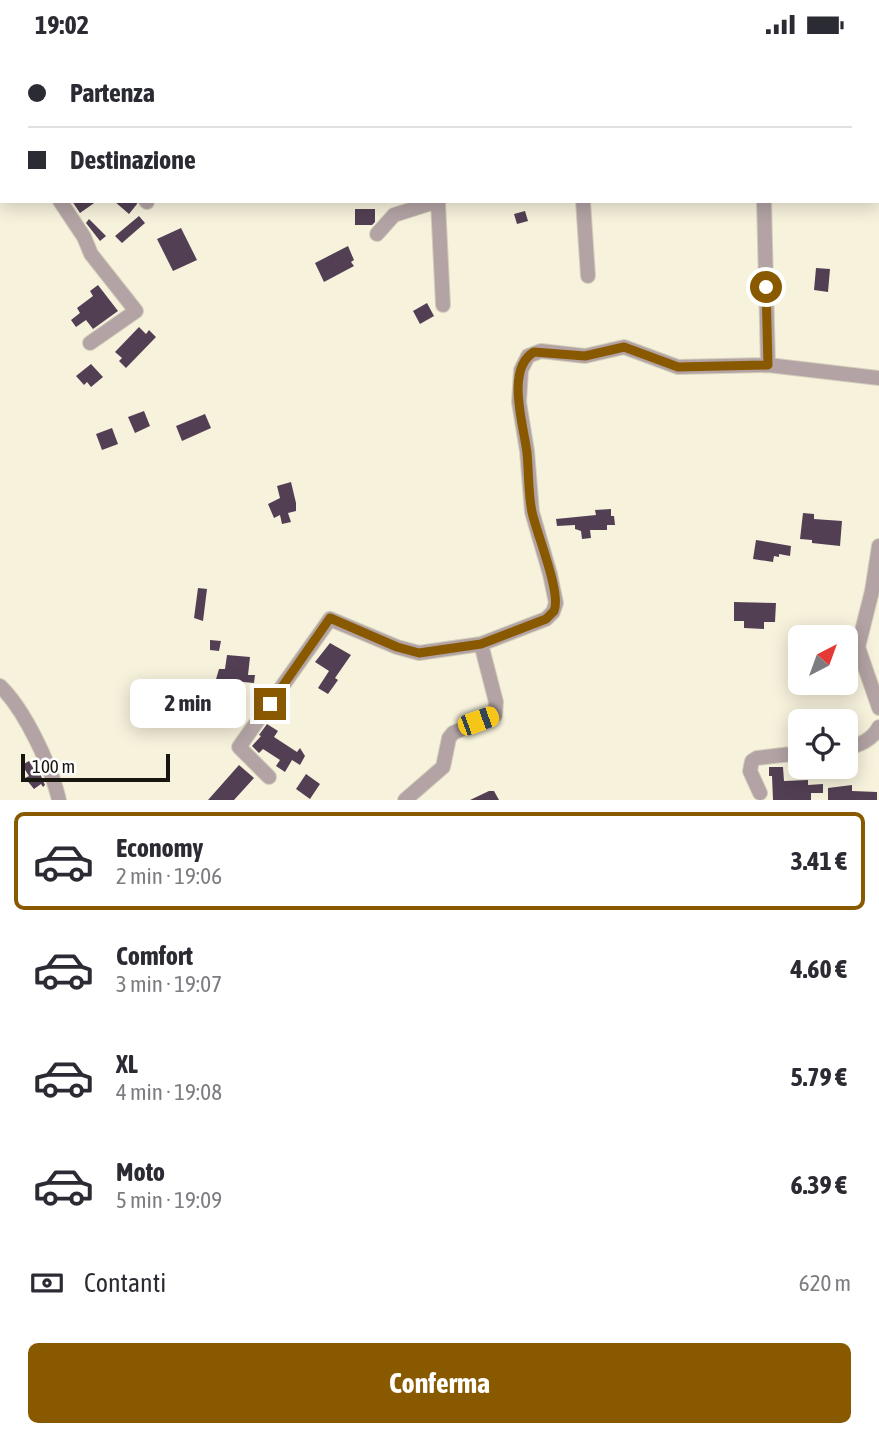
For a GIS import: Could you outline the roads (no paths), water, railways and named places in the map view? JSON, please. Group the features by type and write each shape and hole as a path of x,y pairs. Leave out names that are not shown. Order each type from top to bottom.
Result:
{"street":[{"path":"61,203 84,237 91,254 136,311 90,343"},
{"path":"377,235 394,215 435,203"},
{"path":"438,203 443,305"},
{"path":"583,203 589,276"},
{"path":"764,203 768,365"},
{"path":"269,777 239,747 330,618 397,647 419,653 481,644 546,619 553,612 556,603 550,574 532,512 527,451 519,402 521,370 528,356 541,351 585,356 624,347 678,367 768,365 879,378"},
{"path":"879,545 872,591 858,647 879,708"},
{"path":"405,800 443,767 449,738 453,733 495,715 496,702 481,644"},
{"path":"0,686 15,705 50,769 59,800"},
{"path":"858,745 874,736 879,727"},
{"path":"760,793 750,771 752,761 788,754"}]}
